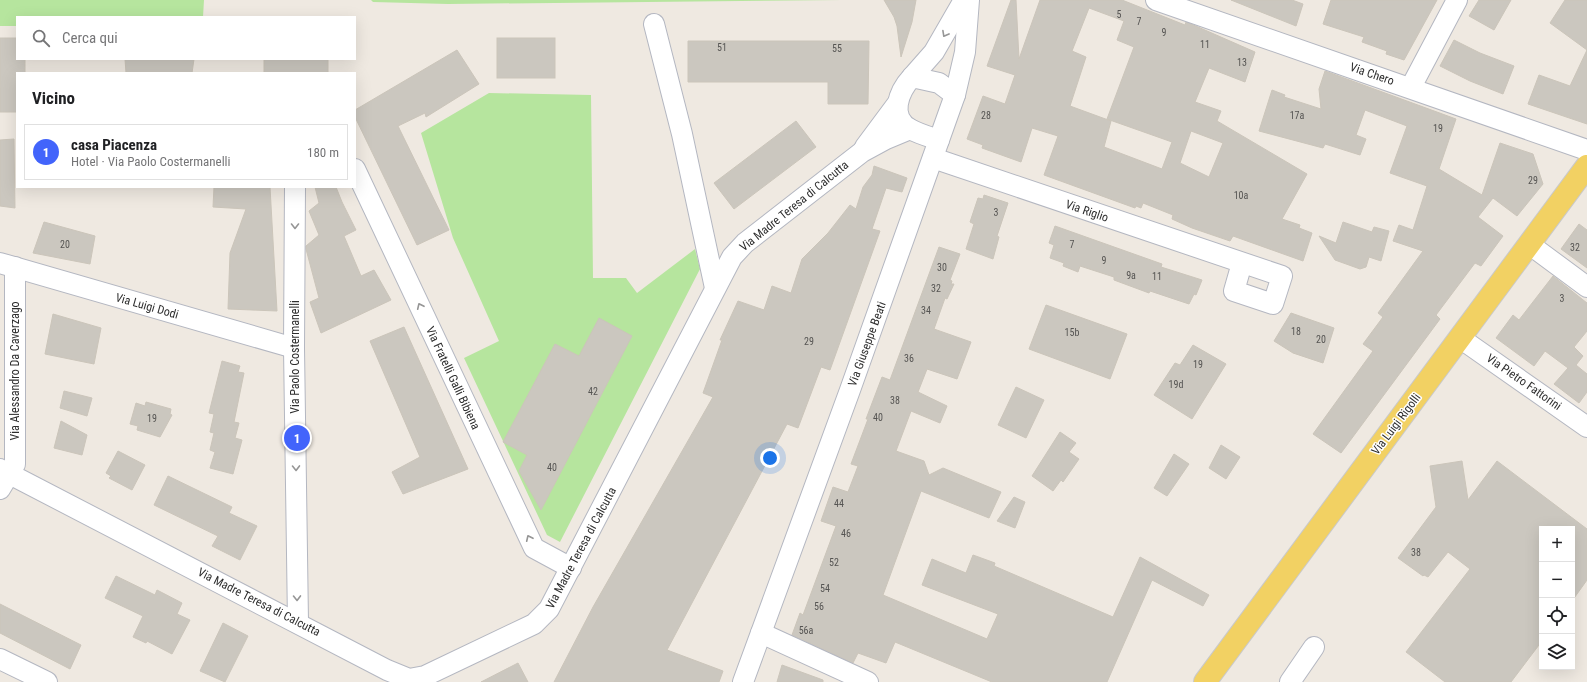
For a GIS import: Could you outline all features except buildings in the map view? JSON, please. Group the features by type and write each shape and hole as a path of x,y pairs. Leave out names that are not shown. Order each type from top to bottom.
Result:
{"main road":[{"name":"Via Luigi Rigolli","path":"1205,682 1587,166"}],"street":[{"path":"955,94 940,83 912,76 934,52 964,0"},
{"name":"Via Giuseppe Beati","path":"743,682 955,94 965,52 969,0"},
{"name":"Via Chero","path":"1156,0 1411,87 1587,150"},
{"path":"1411,87 1457,0"},
{"path":"654,24 682,134 715,288"},
{"name":"Via Madre Teresa di Calcutta","path":"862,152 897,104 900,92 912,76"},
{"path":"897,104 901,120 936,149"},
{"name":"Via Madre Teresa di Calcutta","path":"3,477 298,622 404,677 420,678 534,624 543,617 549,609 571,568 732,257 745,242 862,152 886,138 910,129"},
{"name":"Via Riglio","path":"936,149 1242,263"},
{"name":"Via Fratelli Galli Bibiena","path":"356,171 534,548 571,568"},
{"name":"Via Paolo Costermanelli","path":"295,188 294,348 298,622"},
{"path":"1530,244 1587,287"},
{"name":"Via Luigi Dodi","path":"8,265 294,348"},
{"name":"Via Alessandro Da Caverzago","path":"3,477 15,464 8,265"},
{"name":"Via Pietro Fattorini","path":"1460,338 1587,427"},
{"path":"761,633 868,682"},
{"path":"1290,682 1314,647"},
{"path":"0,659 47,682"}],"green space":[{"path":"0,0 204,0 203,16 16,16 16,26 0,26"},
{"path":"371,0 842,0 448,4 373,2"},
{"path":"489,93 591,95 593,278 626,278 637,293 695,249 700,269 560,542 547,535 464,358 499,341 453,238 421,133"}],"place":[{"name":"casa Piacenza","path":"297,438"}]}
